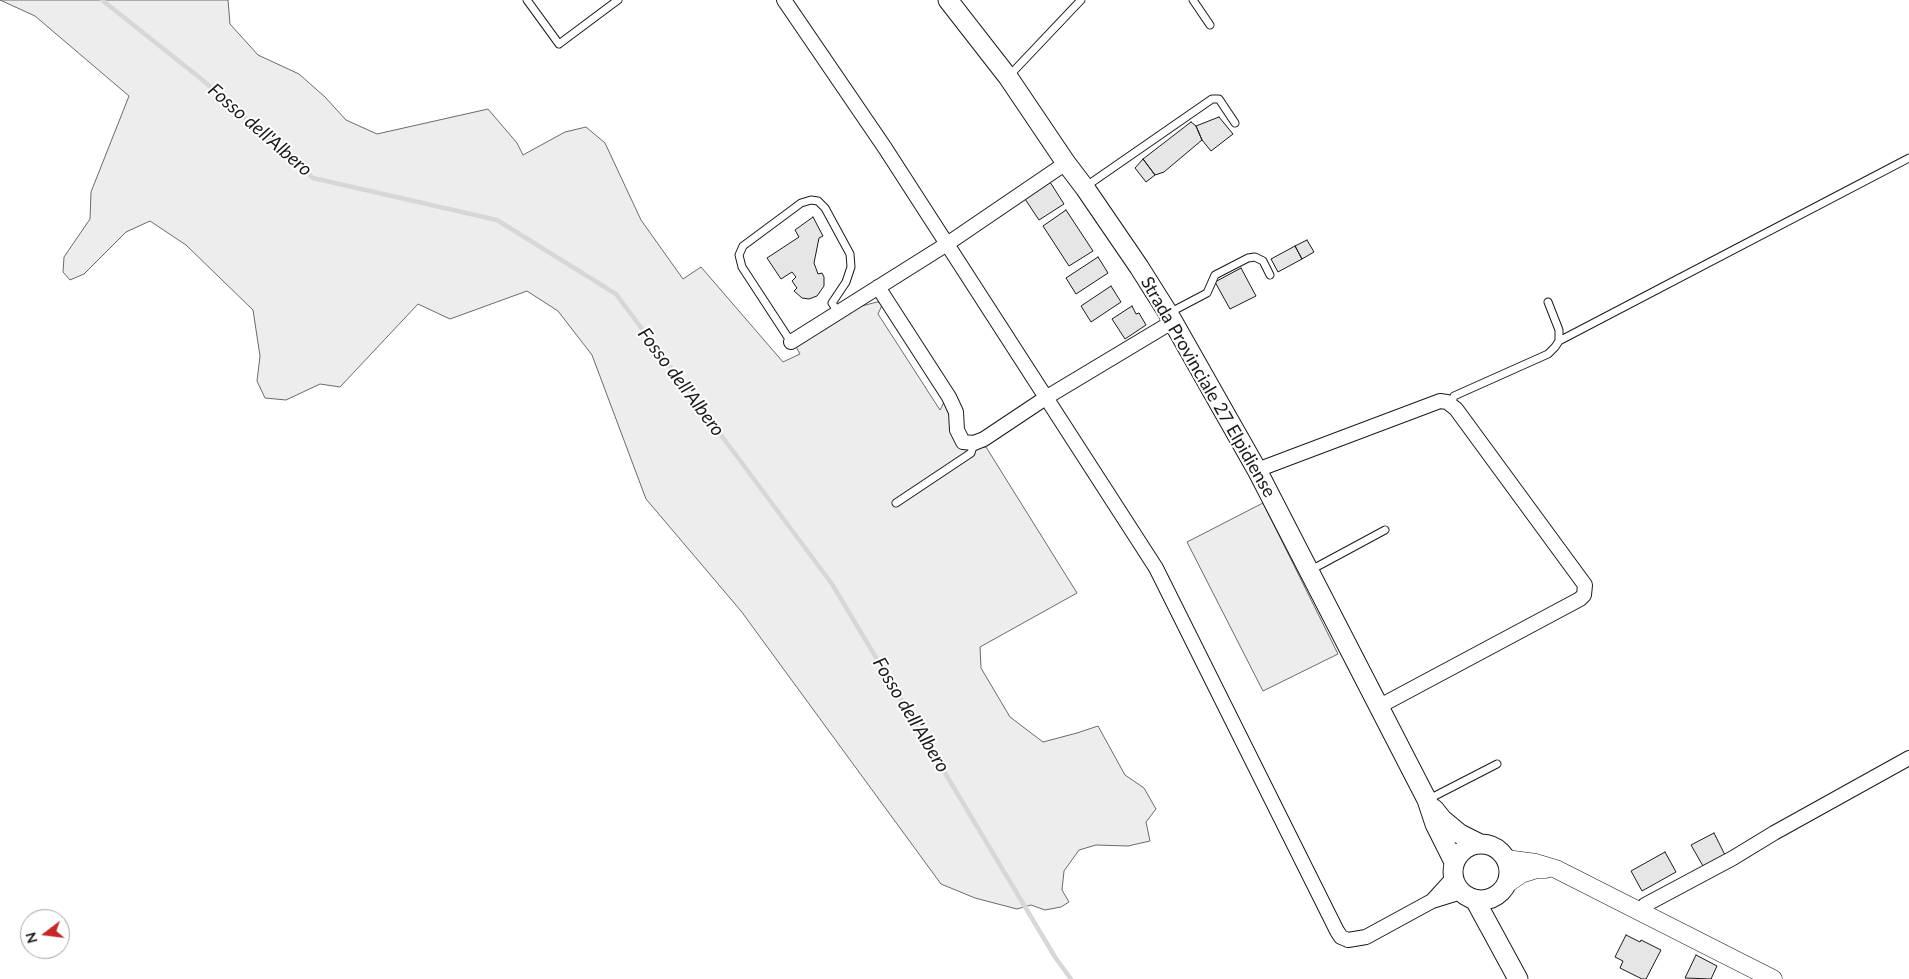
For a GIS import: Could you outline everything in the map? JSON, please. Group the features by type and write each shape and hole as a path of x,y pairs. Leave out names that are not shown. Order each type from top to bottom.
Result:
{"main road":[{"name":"Strada Provinciale 27 Elpidiense","path":"951,1 1008,77 1085,188 1139,266 1170,317 1257,470 1427,800 1435,824 1461,883 1491,929 1518,979"},
{"name":"Strada Provinciale 27 Elpidiense","path":"1427,800 1442,819 1460,834 1480,844 1495,847 1506,859"},
{"path":"1480,844 1464,849 1461,883 1483,901 1503,889"},
{"path":"1491,929 1492,911 1510,875 1506,859"}],"street":[{"path":"784,0 886,148 1156,568 1336,931 1341,937 1348,940 1366,937 1461,883"},
{"path":"791,342 947,244 1066,163"},
{"path":"878,287 949,397 956,412 957,430 963,442 974,443 1170,317"},
{"path":"1257,470 1440,401 1451,404 1585,586 1584,595 1378,707"},
{"path":"1640,912 1645,906 1734,858 1774,833 1909,758"},
{"path":"1506,859 1536,863 1556,869 1773,979"},
{"path":"1503,889 1520,874 1537,869 1556,869"}],"lane":[{"path":"527,0 559,44 618,0"},
{"path":"1008,77 1081,0"},
{"path":"1192,0 1210,25"},
{"path":"1085,188 1212,99 1219,99 1235,123"},
{"path":"1451,404 1454,396 1548,354 1559,341 1909,158"},
{"path":"791,342 742,267 739,255 743,246 801,203 811,200 818,201 825,208 850,254 851,267 846,282 832,304 838,312"},
{"path":"1170,317 1207,293 1214,275 1248,258 1255,257 1263,260 1270,275"},
{"path":"1548,302 1559,330 1559,341"},
{"path":"896,503 971,454 974,443"},
{"path":"1309,572 1385,530"},
{"path":"1427,800 1497,764"}],"shaded area":[{"path":"0,0 228,0 230,24 258,55 299,74 325,97 346,120 377,134 488,109 517,143 523,155 565,132 586,127 605,143 641,220 683,279 701,267 783,362 800,354 795,345 858,307 877,302 883,303 878,314 940,410 945,400 950,417 951,432 961,449 986,447 1077,593 980,647 981,668 1010,717 1043,742 1098,726 1125,775 1144,788 1156,809 1146,822 1150,841 1128,846 1096,845 1079,850 1064,871 1062,890 1069,902 1061,907 1045,910 1031,905 1017,909 975,898 941,884 741,611 646,499 592,355 558,311 527,291 450,319 418,304 340,387 320,384 286,400 265,398 257,381 260,356 253,310 186,245 150,221 126,232 84,274 70,280 63,272 64,257 90,219 91,192 129,96 35,16"},
{"path":"1263,503 1338,654 1263,691 1187,542"}],"building":[{"path":"1219,117 1233,134 1211,151 1202,140 1196,126"},
{"path":"1191,122 1196,126 1202,140 1164,172 1155,175 1143,159"},
{"path":"1143,159 1155,175 1146,182 1135,168"},
{"path":"1050,182 1064,204 1039,220 1025,199"},
{"path":"1066,210 1093,251 1069,266 1043,226"},
{"path":"813,217 823,236 819,238 814,263 818,274 822,273 824,277 824,286 817,296 809,299 802,298 794,291 797,288 792,281 796,277 792,272 781,279 767,258 799,237 795,230"},
{"path":"1307,240 1314,252 1302,259 1295,246"},
{"path":"1295,246 1302,259 1278,272 1271,259"},
{"path":"1098,257 1108,273 1076,294 1066,278"},
{"path":"1241,268 1256,296 1230,309 1215,282"},
{"path":"1111,286 1121,302 1091,322 1081,306"},
{"path":"1132,306 1136,314 1139,313 1146,325 1125,339 1112,319"},
{"path":"1714,833 1725,855 1703,866 1691,845"},
{"path":"1665,852 1676,872 1642,891 1631,871"},
{"path":"1626,935 1661,950 1646,979 1642,979 1620,968 1623,961 1615,957"},
{"path":"1696,955 1717,966 1711,979 1685,978"}],"waterway":[{"name":"Fosso dell'Albero","path":"102,0 200,78 313,178 497,220 616,294 832,584 1055,957 1071,979"}]}
